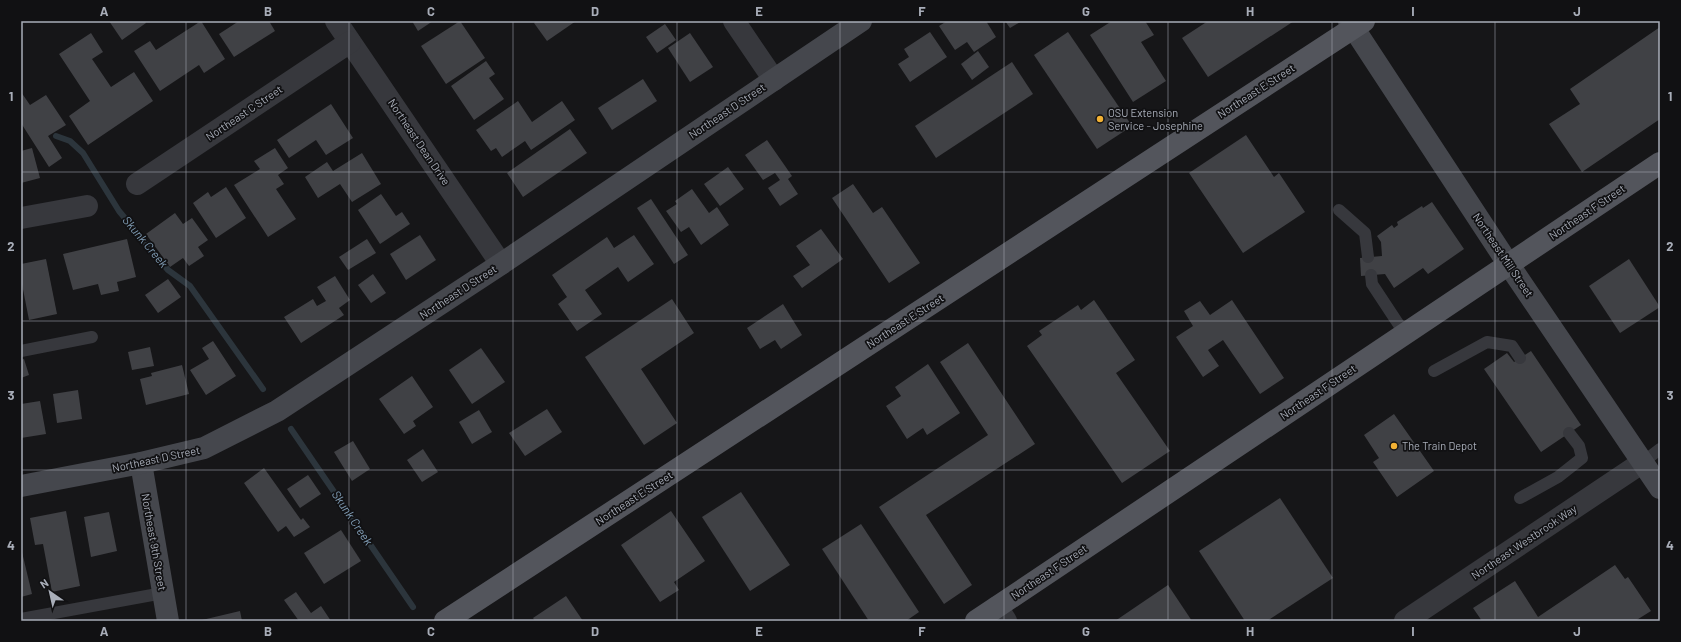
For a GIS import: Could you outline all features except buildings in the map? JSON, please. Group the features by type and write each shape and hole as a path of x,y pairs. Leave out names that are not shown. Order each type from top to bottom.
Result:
{"main road":[{"name":"Northeast E Street","path":"445,621 1355,23"},
{"name":"Northeast F Street","path":"976,621 1002,614 1405,334 1660,163"}],"street":[{"name":"Northeast Dean Drive","path":"336,21 501,264"},
{"path":"734,21 774,80"},
{"name":"Northeast D Street","path":"21,486 141,463 204,448 277,411 501,264 861,21"},
{"name":"Northeast Mill Street","path":"1355,23 1509,265 1660,488"},
{"name":"Northeast C Street","path":"137,184 350,42"},
{"path":"21,218 87,206"},
{"name":"Northeast Westbrook Way","path":"1406,621 1643,462"},
{"name":"Northeast 9th Street","path":"141,463 168,621"}],"lane":[{"path":"1339,210 1365,233 1368,257"},
{"path":"1371,275 1372,284 1405,334"},
{"path":"21,351 92,338"},
{"path":"1434,371 1487,342 1512,346 1520,358"},
{"path":"1520,498 1558,477 1582,458 1579,446 1569,433"},
{"path":"1643,462 1660,449"},
{"path":"21,618 163,593"}],"waterway":[{"name":"Skunk Creek","path":"56,136 70,141 83,153 119,211 168,270 190,286 263,389"},
{"name":"Skunk Creek","path":"291,429 413,607"}],"place":[{"name":"OSU Extension Service - Josephine","path":"1100,119"},
{"name":"The Train Depot","path":"1394,446"}]}
